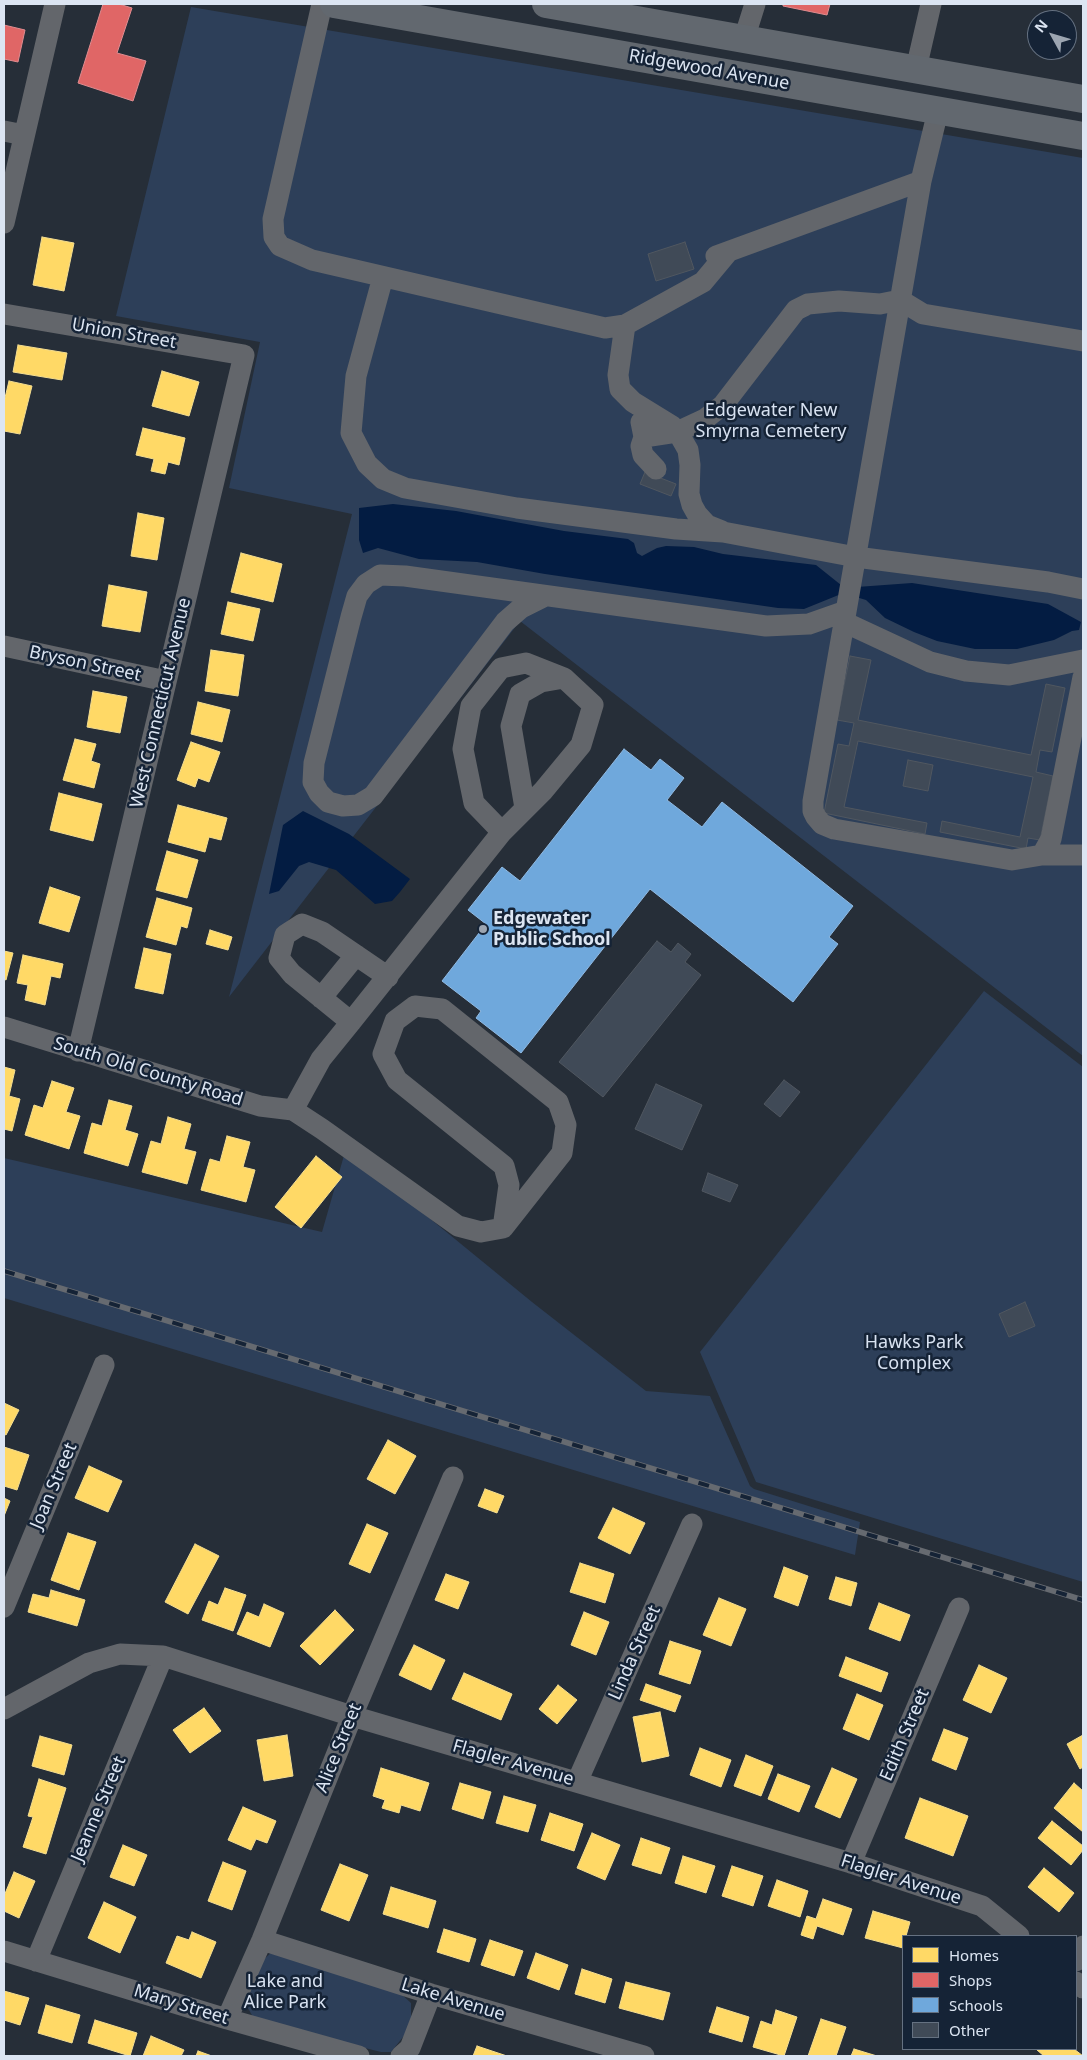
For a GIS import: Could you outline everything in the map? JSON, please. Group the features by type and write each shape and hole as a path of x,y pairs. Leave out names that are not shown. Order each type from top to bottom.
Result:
{"main road":[{"name":"Ridgewood Avenue","path":"334,4 1083,136"},
{"name":"Ridgewood Avenue","path":"559,5 639,12 744,39 1083,99"},
{"path":"672,63 680,56 699,50 877,80 896,76 910,68"},
{"path":"938,111 955,98 969,95 1083,114"}],"street":[{"path":"4,223 14,133 55,4"},
{"path":"322,4 273,219 274,237 280,246 312,260 605,328 624,325 703,282 720,255 921,181"},
{"path":"744,39 755,4"},
{"path":"910,68 931,4"},
{"path":"938,111 921,181 813,801 816,817 822,824 834,829 1012,860 1047,847 1075,855"},
{"path":"384,277 356,376 352,433 367,464 383,479 405,488 517,508 676,529 723,532 856,557 1048,582 1083,589"},
{"path":"644,437 677,432 705,419 723,405 796,310 808,304 822,302 880,304 900,300 923,314 1083,341"},
{"name":"Union Street","path":"4,314 244,354"},
{"path":"624,325 618,375 620,389 633,402 672,426 677,432 688,450 690,465 689,494 692,505 707,525 723,532"},
{"name":"West Connecticut Avenue","path":"78,1051 244,354"},
{"path":"633,402 640,419 644,437 642,455 656,469"},
{"path":"543,597 521,608 505,622 373,796 358,805 343,806 328,802 319,793 313,782 314,763 351,617 357,596 366,584 380,575 404,576 543,597 766,626 809,624 845,616 930,662 966,671 1009,675 1083,660"},
{"name":"Bryson Street","path":"4,646 166,681"},
{"path":"502,832 474,803 463,750 471,706 501,668 526,663 564,678 594,705 581,745 543,791 502,832 321,1059 293,1110 458,1226 481,1232 503,1228 562,1153 566,1125 558,1102 442,1009 415,1006 395,1021 384,1054 397,1080 504,1166 525,1176 542,1178"},
{"path":"1047,847 1083,677"},
{"path":"525,808 511,726 520,694 541,682 564,678"},
{"path":"351,1022 292,974 279,958 285,935 302,924 322,932 388,977"},
{"path":"321,998 356,955"},
{"name":"South Old County Road","path":"4,1027 260,1106 293,1110"},
{"path":"503,1228 509,1185 504,1166"},
{"name":"Joan Street","path":"4,1606 104,1365"},
{"name":"Alice Street","path":"227,2019 262,1940 352,1716 453,1477"},
{"name":"Linda Street","path":"577,1782 692,1524"},
{"name":"Edith Street","path":"851,1863 959,1608"},
{"name":"Flagler Avenue","path":"4,1709 89,1663 120,1654 163,1656 352,1716 851,1863 982,1906 1018,1935"},
{"name":"Jeanne Street","path":"36,1961 163,1656"},
{"name":"Lake Avenue","path":"262,1940 431,1994 644,2056"},
{"path":"1077,1959 1083,1946"},
{"name":"Mary Street","path":"4,1951 227,2019 359,2056"},
{"path":"401,2056 410,2048 431,1994"}],"green space":[{"name":"Edgewater New Smyrna Cemetery","path":"191,7 1083,158 1083,1056 520,621 229,997 352,514 229,488 260,342 116,316"},
{"name":"Hawks Park Complex","path":"984,991 1083,1067 1083,1582 756,1482 700,1352"},
{"path":"345,1152 646,1391 710,1396 750,1486 754,1489 860,1522 855,1555 4,1298 4,1158 322,1232"},
{"name":"Lake and Alice Park","path":"272,1952 399,1992 411,2003 411,2027 391,2052 381,2052 272,2025 253,2017 245,2003 262,1961"}],"shaded area":[{"path":"393,504 456,511 564,531 628,539 634,543 637,553 642,556 657,548 666,546 694,547 723,554 816,565 841,585 841,594 804,609 778,608 545,574 477,562 419,559 378,548 363,553 359,540 359,508"},
{"path":"912,583 1048,604 1081,622 1079,630 1072,631 1054,640 1017,649 975,649 937,641 914,632 885,618 866,600 856,597 857,587"},
{"path":"303,811 349,834 410,879 392,901 375,904 336,870 309,862 299,866 279,891 269,894 283,825"}],"building: Homes":[{"path":"42,237 74,243 64,291 33,285"},
{"path":"18,345 67,353 62,380 13,372"},
{"path":"162,371 199,382 189,416 152,406"},
{"path":"9,381 32,386 20,434 4,431 4,402"},
{"path":"143,428 185,438 179,465 168,462 165,474 151,471 154,459 136,455"},
{"path":"138,513 164,518 157,560 131,556"},
{"path":"241,553 282,564 273,602 231,592"},
{"path":"109,585 147,592 140,632 102,626"},
{"path":"228,602 260,609 253,641 221,634"},
{"path":"211,650 244,655 238,696 205,691"},
{"path":"93,691 127,697 120,733 87,727"},
{"path":"198,702 230,710 222,742 191,734"},
{"path":"75,739 96,744 91,761 100,764 94,788 63,780"},
{"path":"191,742 220,752 209,782 198,778 195,787 177,780"},
{"path":"59,793 102,804 93,841 50,830"},
{"path":"178,805 227,818 221,840 209,837 205,852 168,842"},
{"path":"167,851 198,860 187,898 156,890"},
{"path":"50,887 80,897 69,932 39,923"},
{"path":"157,898 192,908 187,928 181,926 176,945 146,937"},
{"path":"210,930 232,937 228,950 206,944"},
{"path":"144,948 171,954 163,994 135,988"},
{"path":"4,951 13,953 6,980 4,979"},
{"path":"23,955 63,964 60,978 51,976 45,1005 25,1000 28,985 17,983"},
{"path":"4,1067 15,1070 9,1096 20,1099 12,1131 4,1129"},
{"path":"52,1081 74,1088 66,1112 80,1116 69,1149 25,1135 34,1105 43,1108"},
{"path":"109,1100 132,1106 125,1130 138,1134 128,1166 84,1153 92,1123 102,1126"},
{"path":"168,1117 191,1124 184,1149 196,1152 187,1184 142,1172 151,1141 161,1144"},
{"path":"227,1136 250,1142 243,1167 255,1170 246,1202 201,1190 210,1159 220,1162"},
{"path":"316,1156 342,1177 301,1228 275,1207"},
{"path":"4,1403 19,1410 6,1435 4,1434"},
{"path":"388,1440 416,1456 395,1494 367,1479"},
{"path":"4,1447 29,1455 17,1490 4,1486"},
{"path":"89,1466 122,1481 108,1512 75,1498"},
{"path":"485,1489 504,1496 497,1513 478,1506"},
{"path":"4,1498 10,1501 4,1516"},
{"path":"613,1508 645,1523 630,1554 598,1538"},
{"path":"367,1524 388,1533 370,1573 349,1564"},
{"path":"68,1533 96,1542 79,1590 51,1580"},
{"path":"195,1544 219,1556 188,1614 165,1602"},
{"path":"580,1563 614,1574 605,1603 570,1592"},
{"path":"784,1567 808,1576 798,1606 774,1597"},
{"path":"446,1574 469,1582 458,1609 435,1600"},
{"path":"836,1577 857,1583 851,1606 829,1599"},
{"path":"225,1588 246,1595 233,1631 202,1620 209,1601 218,1605"},
{"path":"51,1590 85,1600 77,1626 28,1612 33,1594 49,1598"},
{"path":"719,1598 746,1609 731,1646 703,1635"},
{"path":"879,1603 910,1615 900,1641 869,1629"},
{"path":"264,1604 284,1613 270,1647 237,1634 247,1612 259,1617"},
{"path":"335,1610 354,1630 320,1665 300,1646"},
{"path":"584,1612 609,1622 596,1655 571,1645"},
{"path":"670,1641 701,1651 690,1684 659,1674"},
{"path":"414,1645 445,1660 431,1690 399,1675"},
{"path":"846,1657 888,1673 881,1692 839,1676"},
{"path":"979,1665 1007,1678 991,1713 963,1700"},
{"path":"464,1673 512,1694 501,1720 452,1699"},
{"path":"646,1684 681,1696 675,1712 640,1700"},
{"path":"558,1685 577,1700 557,1724 539,1709"},
{"path":"857,1694 883,1705 869,1740 843,1729"},
{"path":"204,1708 221,1731 190,1753 173,1730"},
{"path":"660,1712 669,1756 642,1762 633,1717"},
{"path":"944,1729 968,1738 956,1770 932,1760"},
{"path":"287,1735 293,1776 264,1781 257,1740"},
{"path":"1083,1735 1083,1767 1080,1769 1067,1744"},
{"path":"40,1736 72,1745 64,1775 32,1766"},
{"path":"700,1748 731,1760 721,1787 690,1775"},
{"path":"746,1755 773,1766 761,1796 734,1786"},
{"path":"381,1768 429,1783 420,1811 401,1805 399,1813 382,1808 385,1800 373,1796"},
{"path":"832,1768 857,1779 840,1818 815,1807"},
{"path":"778,1774 810,1786 799,1812 768,1799"},
{"path":"39,1779 66,1788 46,1854 23,1847 33,1817 28,1816"},
{"path":"460,1783 491,1792 483,1819 452,1809"},
{"path":"1074,1783 1083,1791 1083,1832 1054,1808"},
{"path":"504,1796 536,1805 528,1832 496,1823"},
{"path":"920,1798 968,1816 953,1856 905,1838"},
{"path":"243,1807 276,1821 267,1843 256,1839 251,1850 228,1840"},
{"path":"550,1813 583,1824 574,1851 541,1840"},
{"path":"1052,1821 1083,1846 1083,1850 1071,1865 1038,1838"},
{"path":"592,1833 620,1845 605,1880 577,1868"},
{"path":"641,1838 670,1848 661,1874 632,1865"},
{"path":"123,1845 147,1855 134,1886 110,1877"},
{"path":"683,1856 715,1866 706,1893 675,1883"},
{"path":"223,1862 246,1871 232,1910 208,1901"},
{"path":"340,1864 368,1875 349,1921 321,1910"},
{"path":"732,1866 763,1876 753,1906 722,1896"},
{"path":"1044,1868 1074,1893 1059,1912 1028,1887"},
{"path":"14,1872 35,1881 19,1918 4,1911 4,1896"},
{"path":"777,1880 808,1891 800,1917 768,1906"},
{"path":"391,1887 436,1901 428,1928 383,1914"},
{"path":"823,1899 852,1909 843,1935 817,1926 813,1939 801,1935 807,1916 816,1919"},
{"path":"104,1902 136,1917 120,1953 88,1938"},
{"path":"873,1911 910,1922 906,1935 902,1935 902,1948 865,1938"},
{"path":"444,1929 476,1939 469,1962 437,1952"},
{"path":"192,1932 216,1942 201,1978 166,1963 177,1936 189,1940"},
{"path":"490,1940 523,1951 514,1976 481,1965"},
{"path":"536,1953 568,1965 559,1990 527,1978"},
{"path":"582,1969 612,1979 605,2003 575,1994"},
{"path":"626,1982 670,1993 663,2020 619,2008"},
{"path":"4,1991 29,1998 20,2025 4,2020"},
{"path":"46,2005 80,2015 72,2043 38,2033"},
{"path":"717,2007 749,2017 742,2042 709,2032"},
{"path":"776,2010 797,2017 784,2056 753,2047 761,2021 772,2025"},
{"path":"821,2019 846,2027 836,2056 808,2056"},
{"path":"95,2020 137,2033 130,2056 88,2043"},
{"path":"151,2036 184,2050 181,2056 143,2056"},
{"path":"477,2046 507,2056 473,2056"},
{"path":"854,2049 877,2056 851,2056"},
{"path":"1037,2050 1075,2050 1083,2056 1044,2056"},
{"path":"198,2051 212,2056 196,2056"}],"building: Shops":[{"path":"103,4 119,4 132,8 117,53 146,61 133,101 78,83"},
{"path":"783,4 830,4 827,15 783,6"},
{"path":"4,25 25,30 18,62 4,59"}],"building: Schools":[{"path":"624,749 651,770 660,759 684,778 667,800 702,827 722,802 853,906 829,937 838,944 793,1002 650,889 521,1053 476,1018 481,1011 442,981 486,924 468,910 502,867 520,881"}],"building: Other":[{"path":"685,242 694,269 656,281 648,254"},
{"path":"645,472 676,484 671,496 640,484"},
{"path":"850,656 871,660 858,720 1031,755 1046,684 1065,688 1052,752 1040,750 1036,772 1053,776 1040,840 1028,838 1026,849 940,832 942,821 1020,837 1033,777 858,741 844,807 927,823 925,834 824,813 838,744 849,746 854,723 837,720"},
{"path":"908,760 933,765 928,791 903,786"},
{"path":"657,941 671,952 678,943 691,954 685,962 701,975 603,1097 559,1062"},
{"path":"784,1080 800,1092 780,1117 764,1104"},
{"path":"656,1084 702,1105 682,1150 635,1129"},
{"path":"708,1173 738,1185 730,1202 702,1191"},
{"path":"1025,1302 1035,1326 1009,1337 999,1314"}],"railway":[{"path":"4,1271 1083,1600"}],"place":[{"name":"Edgewater Public School","path":"483,929"}]}
